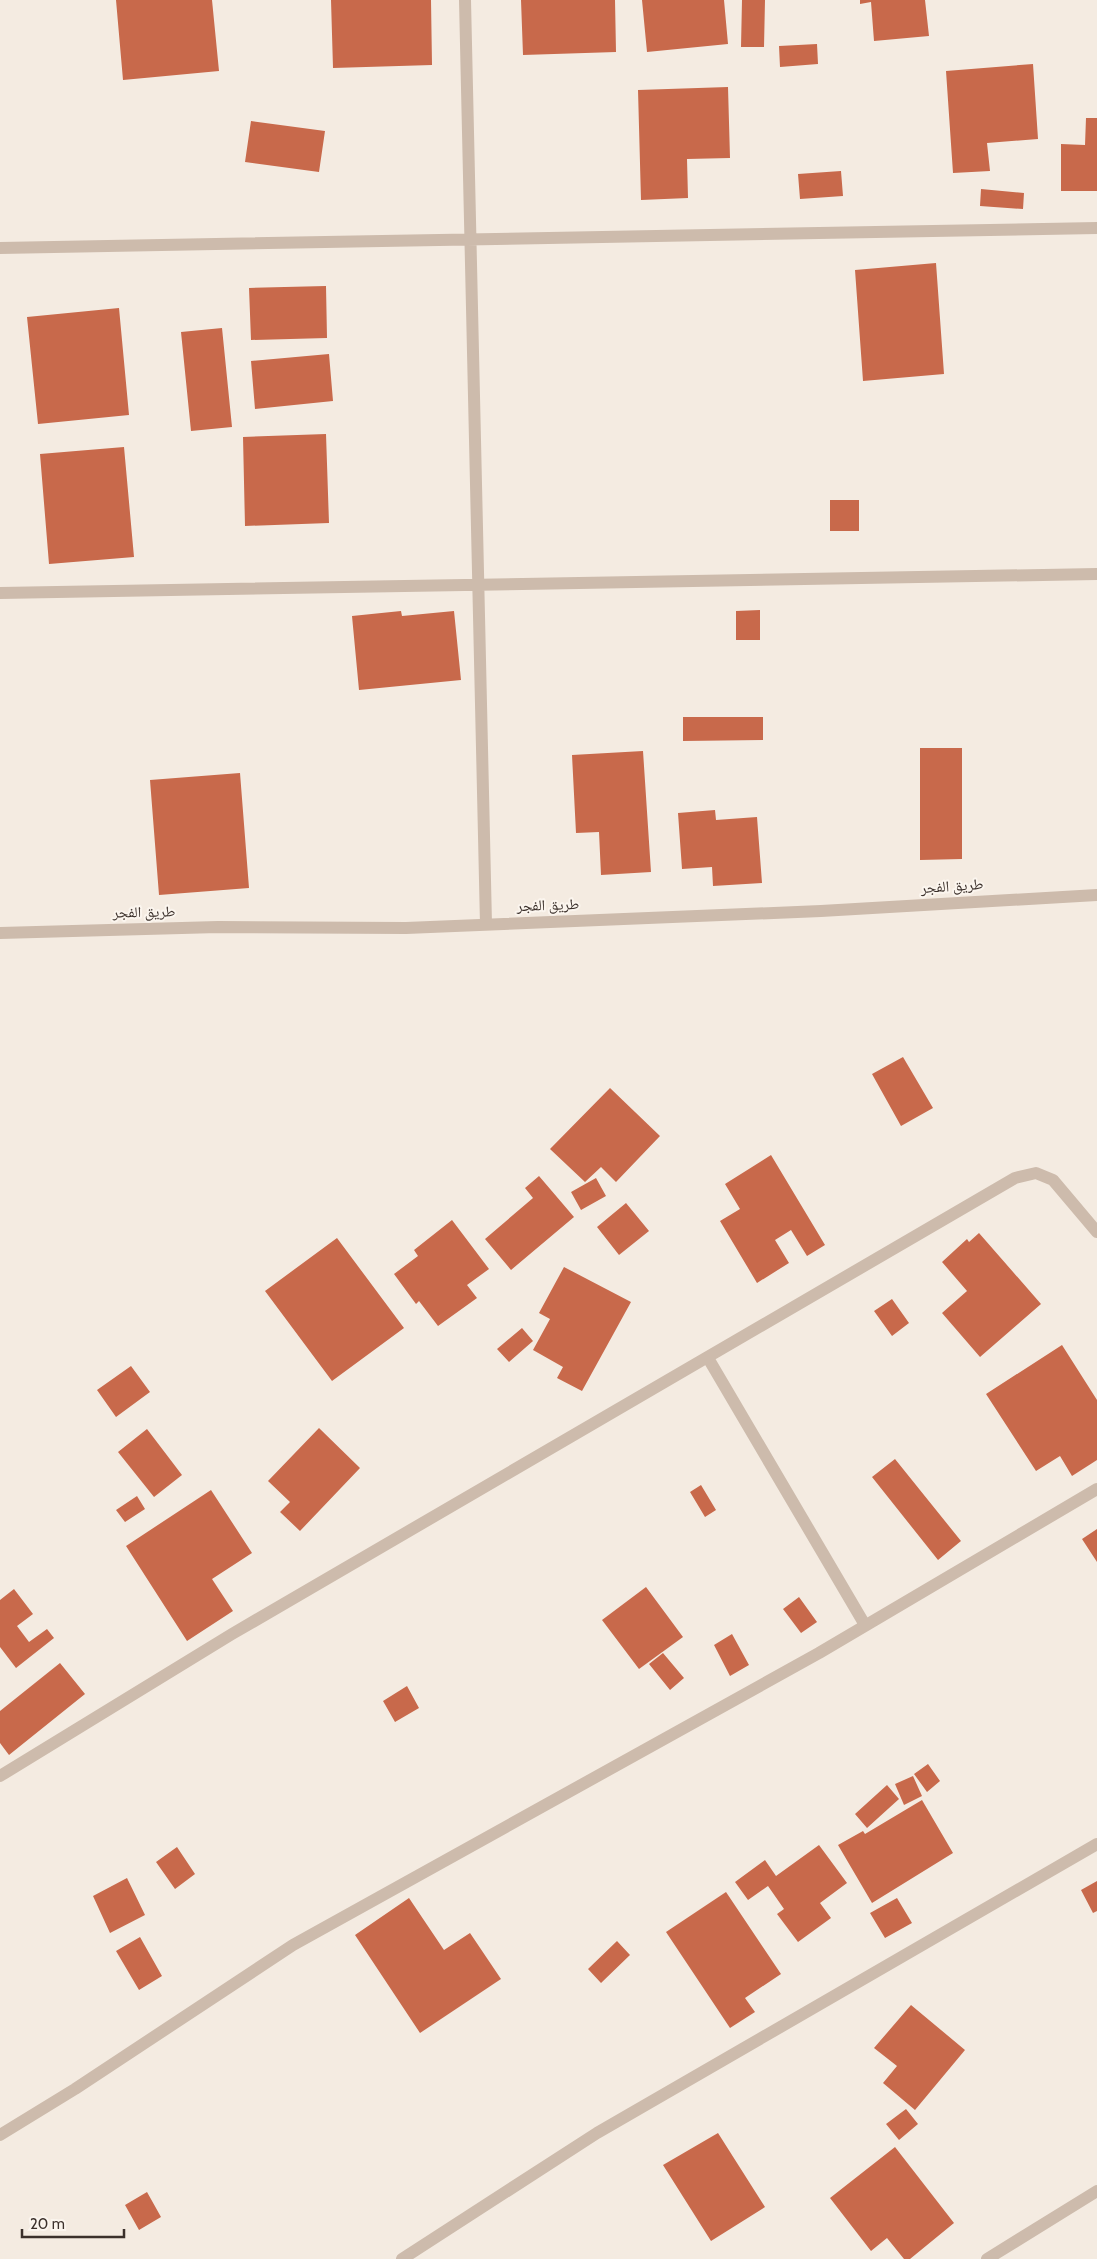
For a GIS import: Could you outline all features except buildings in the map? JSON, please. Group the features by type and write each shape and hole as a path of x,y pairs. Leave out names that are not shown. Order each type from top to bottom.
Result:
{"street":[{"path":"465,0 486,924"},
{"path":"0,248 1097,228"},
{"path":"0,593 1097,574"},
{"name":"طريق الفجر","path":"0,933 209,927 406,928 821,911 1097,895"},
{"path":"0,1776 232,1634 1015,1178 1036,1173 1054,1180 1097,1232"},
{"path":"708,1358 865,1625"},
{"path":"0,2135 75,2089 293,1945 865,1625 1097,1489"},
{"path":"402,2259 597,2133 1097,1844"},
{"path":"987,2259 1097,2190"}]}
